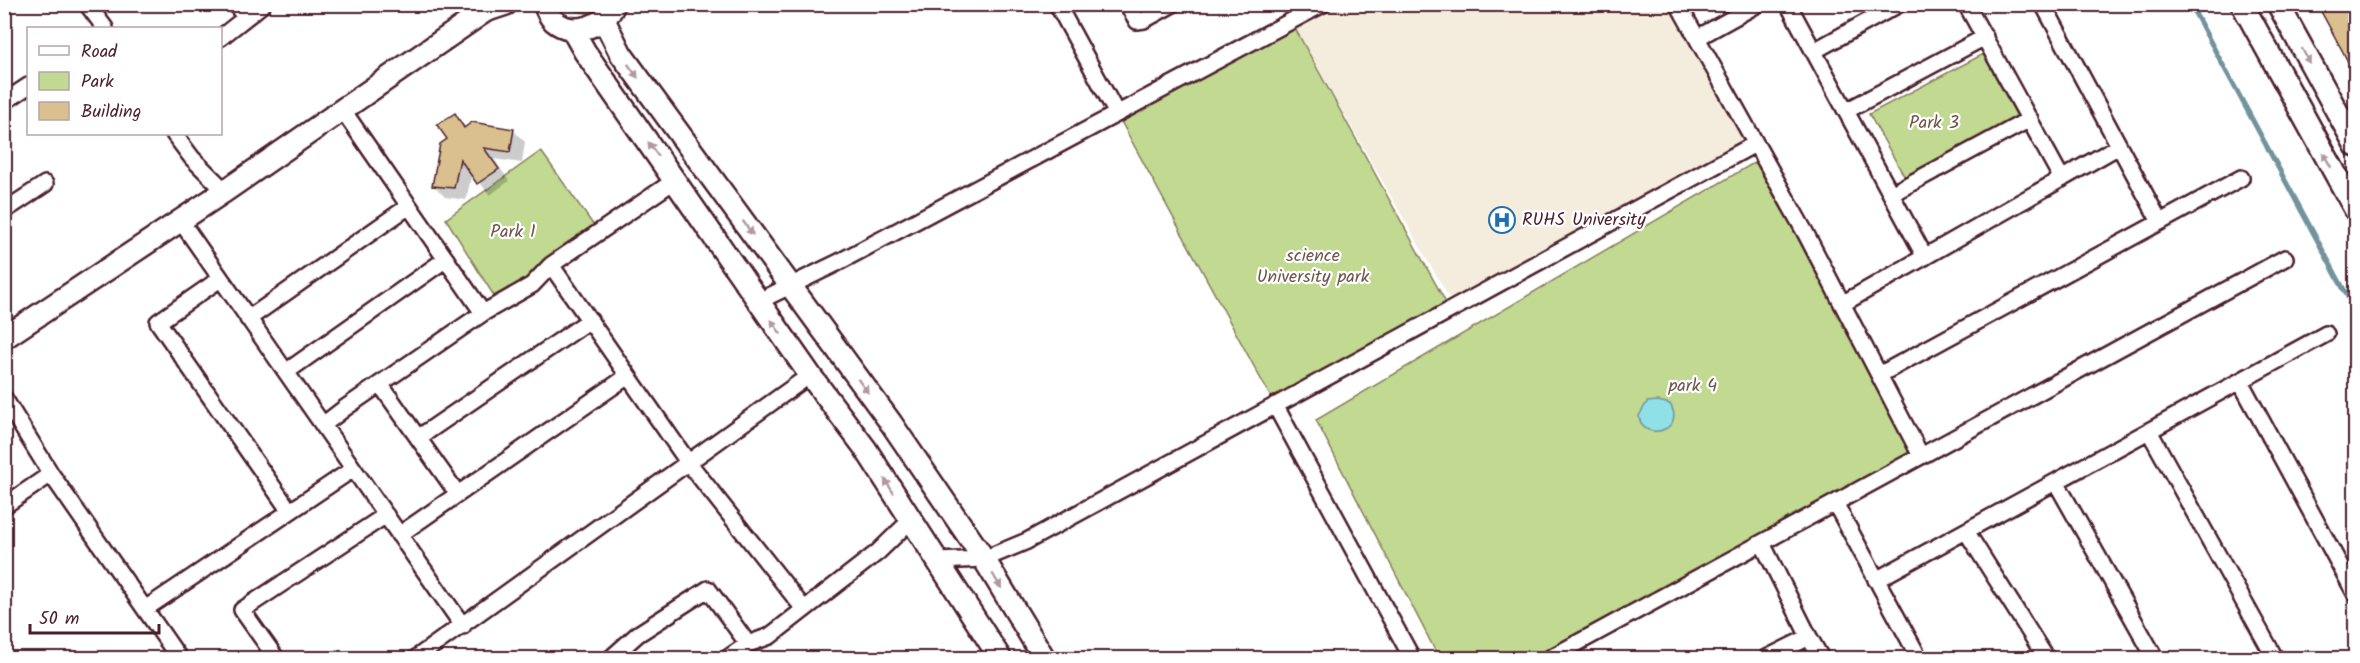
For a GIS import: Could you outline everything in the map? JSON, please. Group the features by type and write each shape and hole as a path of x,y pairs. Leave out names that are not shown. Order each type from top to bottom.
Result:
{"street":[{"path":"87,4 104,27"},
{"path":"236,4 245,18"},
{"path":"222,36 263,4"},
{"path":"4,338 225,191 489,8 506,4"},
{"path":"544,4 552,20 572,29 581,30 625,4"},
{"path":"1057,4 1117,114"},
{"path":"1127,4 1137,21 1144,20 1173,4"},
{"path":"759,301 847,258 1323,4"},
{"path":"1678,4 1842,304 1921,456"},
{"path":"1697,38 1758,4"},
{"path":"1788,4 1925,257"},
{"path":"1814,51 1899,4"},
{"path":"1966,4 2062,179"},
{"path":"2043,4 2160,222"},
{"path":"2242,4 2355,211"},
{"path":"2278,4 2355,146"},
{"path":"609,12 621,54 891,423 984,559 1044,658"},
{"path":"572,29 585,52 810,375 865,448 1000,658"},
{"path":"1846,111 1984,37"},
{"path":"4,102 27,87"},
{"path":"342,109 483,313"},
{"path":"1891,194 2030,119"},
{"path":"175,135 192,158 225,191"},
{"path":"938,561 984,559 1027,541 1755,144"},
{"path":"1842,304 2120,146"},
{"path":"1879,375 2241,178"},
{"path":"323,426 483,313 532,285 551,265 674,180"},
{"path":"4,211 45,184"},
{"path":"248,319 409,206"},
{"path":"180,220 463,626"},
{"path":"1550,658 2284,258"},
{"path":"285,372 446,259"},
{"path":"551,265 688,462 804,609"},
{"path":"220,279 158,322 289,510"},
{"path":"418,438 590,320"},
{"path":"1876,580 2326,334"},
{"path":"416,658 810,375"},
{"path":"399,535 456,493 628,376"},
{"path":"2240,381 2355,595"},
{"path":"380,384 456,493"},
{"path":"4,398 51,474 178,658"},
{"path":"1275,405 1412,658"},
{"path":"2149,431 2275,658"},
{"path":"145,609 353,469"},
{"path":"4,506 51,474"},
{"path":"2056,482 2155,658"},
{"path":"1835,503 1919,658"},
{"path":"276,658 242,610 386,515"},
{"path":"728,658 748,644 770,636 878,552 911,520"},
{"path":"1966,531 2046,658"},
{"path":"1762,543 1821,658"},
{"path":"611,658 638,634 708,588 748,644"},
{"path":"1767,658 1809,637"}],"shaded area":[{"name":"RUHS University","path":"1324,4 1669,5 1746,139 1451,301 1291,21"}],"green space":[{"path":"571,5 610,5 598,15 576,11"},
{"name":"science University park","path":"1291,21 1450,310 1275,405 1117,114"},
{"name":"Park 3","path":"1991,50 2024,118 1907,181 1869,114"},
{"name":"Park 1","path":"541,151 597,230 499,304 446,219"},
{"name":"park 4","path":"1757,161 1911,452 1534,658 1439,658 1316,420"}],"water":[{"path":"1658,401 1670,404 1674,412 1673,419 1665,429 1653,431 1642,425 1639,416 1647,402"}],"building":[{"path":"2317,4 2355,4 2355,76 2343,52"},
{"path":"455,113 464,128 472,122 514,129 510,152 484,148 499,169 477,184 460,159 454,188 432,186 440,144 447,139 437,125"}],"waterway":[{"path":"2190,4 2356,312"}],"place":[{"name":"RUHS University","path":"1502,220"}]}
